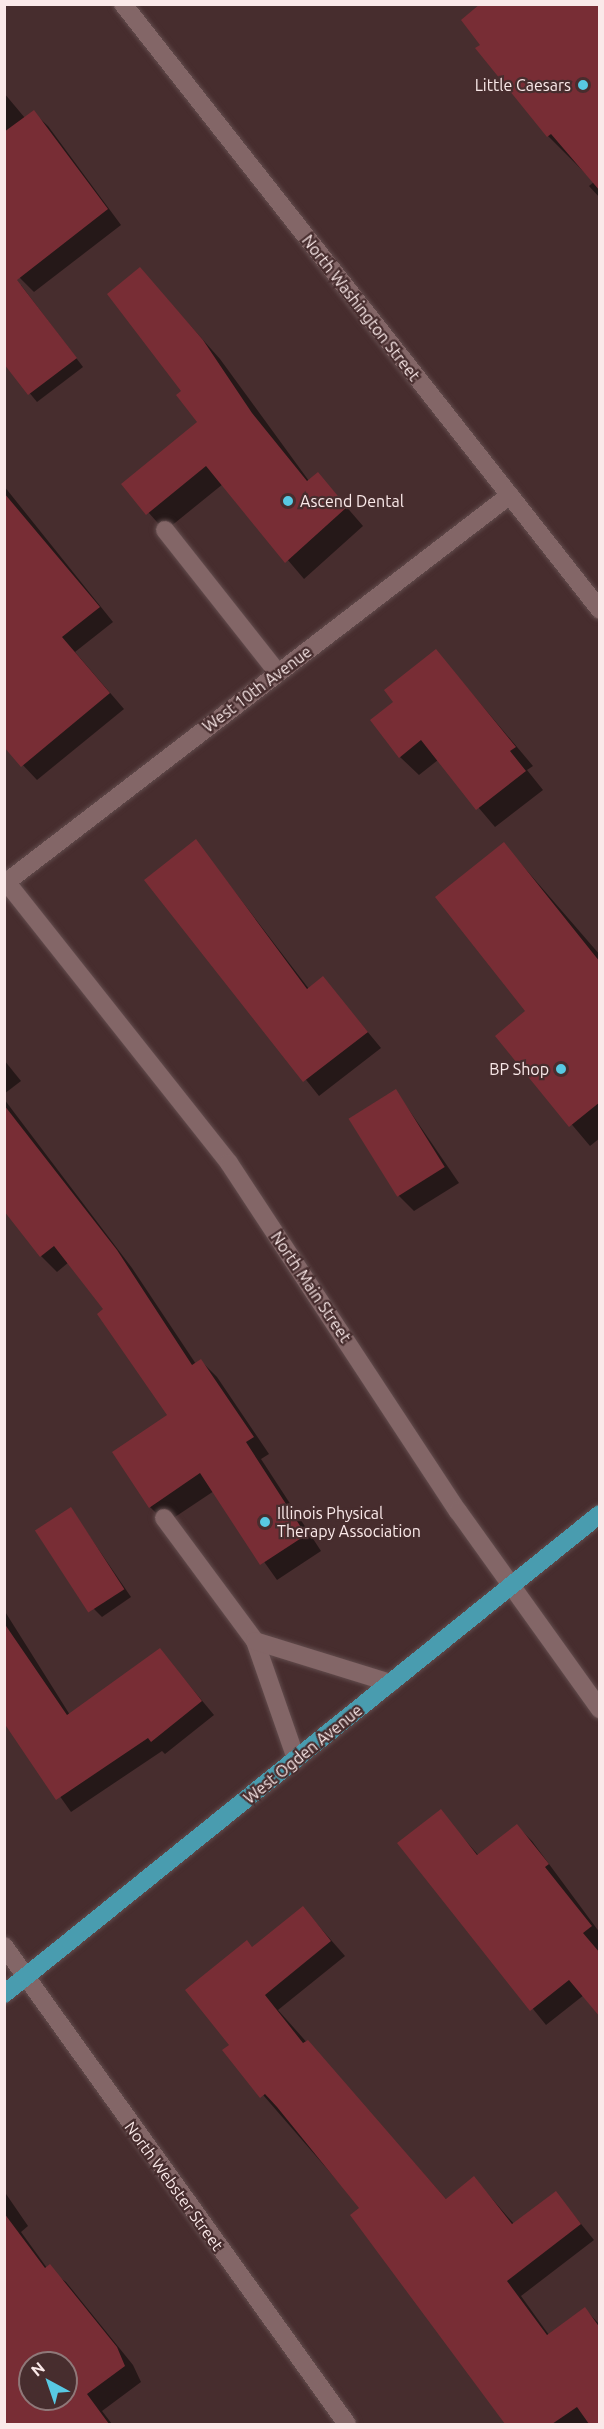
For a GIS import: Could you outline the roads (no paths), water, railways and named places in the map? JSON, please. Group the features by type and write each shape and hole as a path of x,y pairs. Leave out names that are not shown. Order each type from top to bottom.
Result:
{"main road":[{"name":"West Ogden Avenue","path":"4,1994 600,1514"}],"street":[{"name":"North Washington Street","path":"123,4 600,610"},
{"name":"West 10th Avenue","path":"5,881 510,495"},
{"path":"165,530 278,673"},
{"name":"North Main Street","path":"5,881 229,1163 510,1586 600,1709"},
{"path":"164,1518 255,1641 296,1759"},
{"path":"255,1641 391,1683"},
{"name":"North Webster Street","path":"4,1946 347,2424"}],"place":[{"name":"Little Caesars","path":"583,85"},
{"name":"Ascend Dental","path":"288,501"},
{"name":"BP Shop","path":"561,1069"},
{"name":"Illinois Physical Therapy Association","path":"265,1522"}]}
